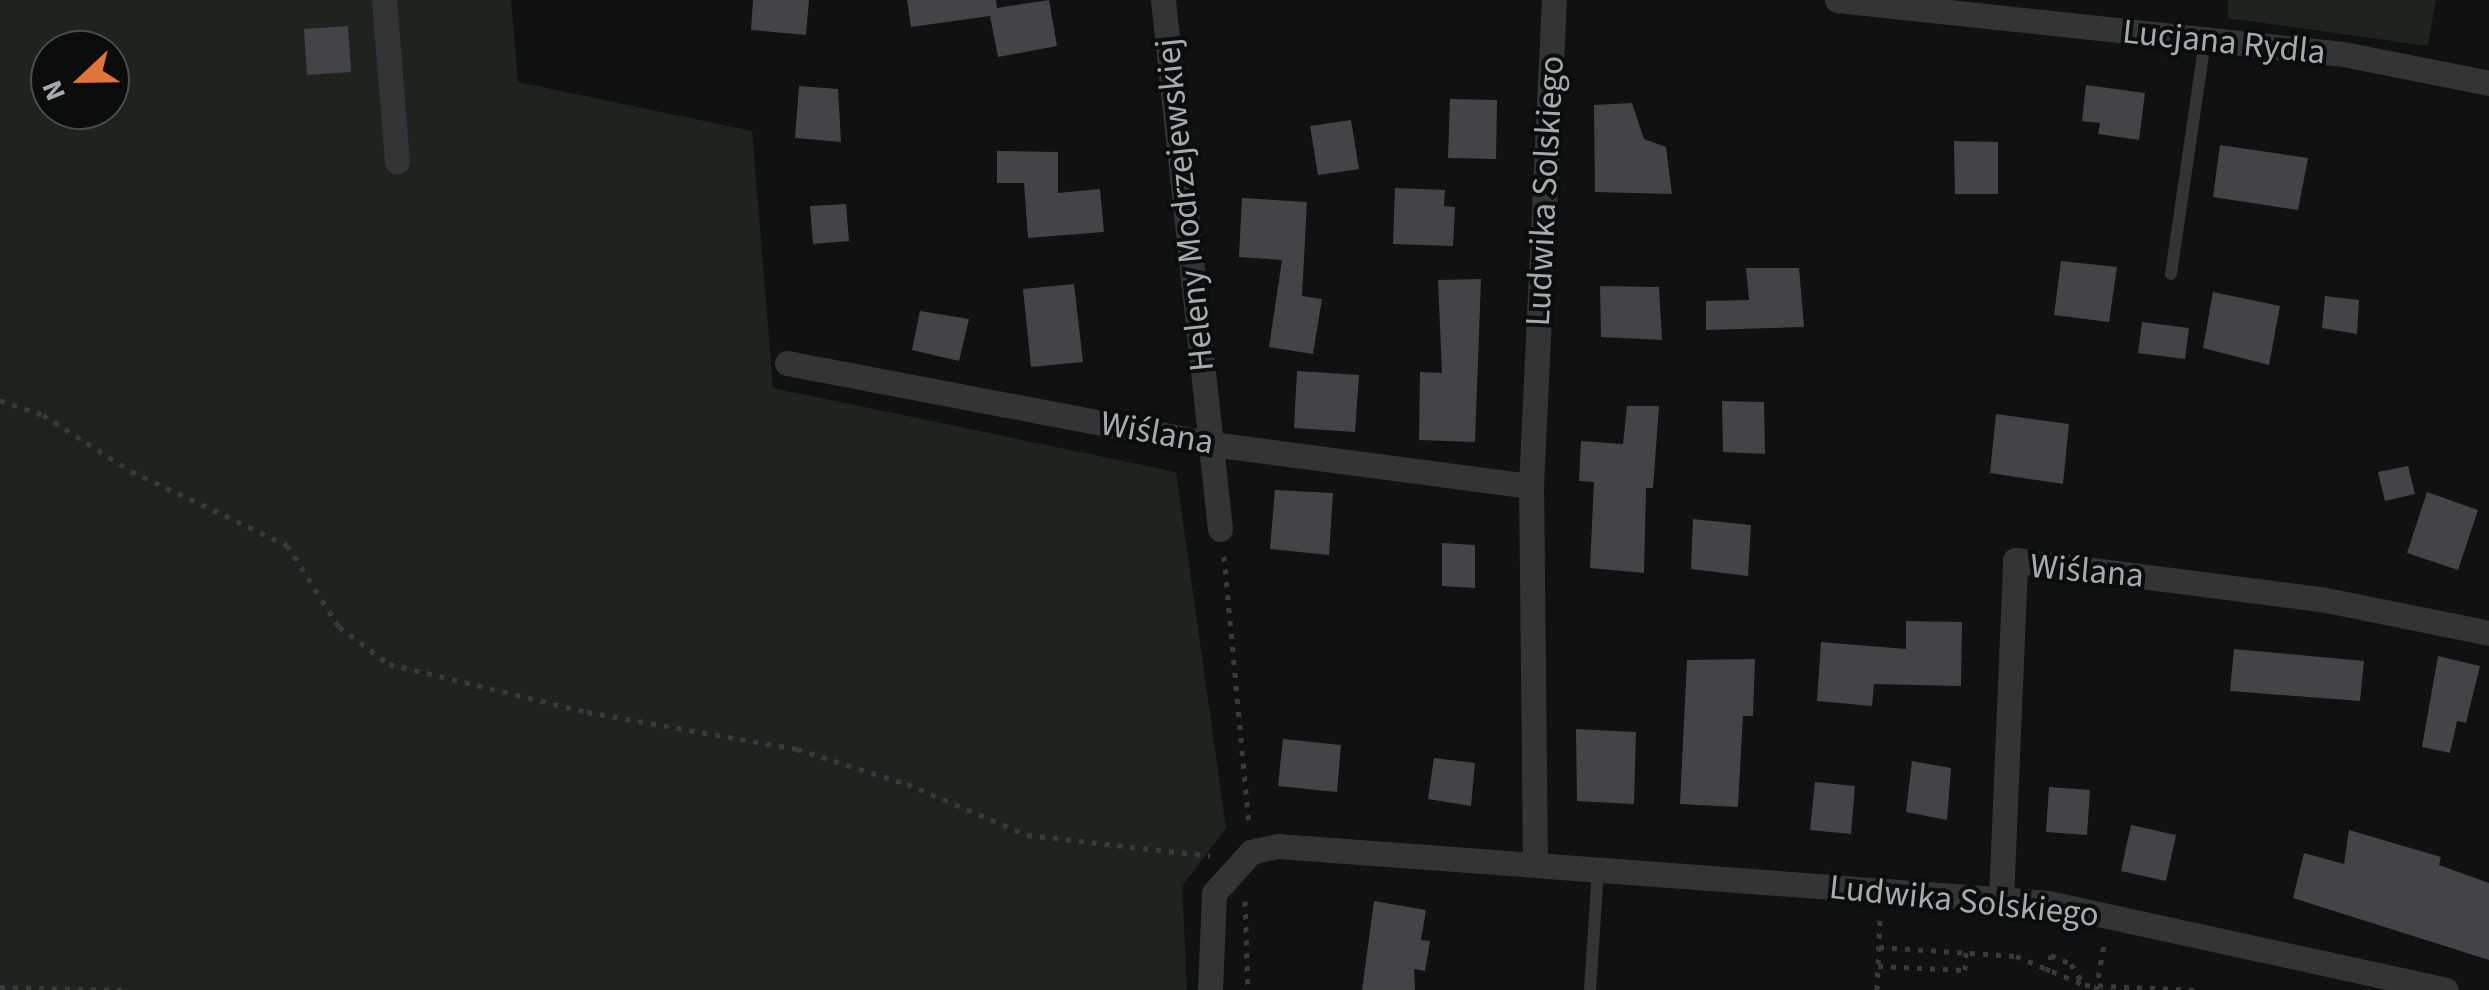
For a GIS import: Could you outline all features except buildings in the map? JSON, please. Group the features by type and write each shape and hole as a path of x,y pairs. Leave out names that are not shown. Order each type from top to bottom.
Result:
{"street":[{"path":"384,0 396,160"},
{"name":"Heleny Modrzejewskiej","path":"1164,0 1220,529"},
{"name":"Ludwika Solskiego","path":"1535,863 1531,486 1554,0"},
{"name":"Lucjana Rydla","path":"1837,0 1917,5 2343,54 2489,84"},
{"name":"Wiślana","path":"787,362 1211,444 1531,486"},
{"name":"Wiślana","path":"2001,900 2015,560 2321,598 2489,633"},
{"name":"Ludwika Solskiego","path":"1251,852 1322,846 2048,904 2446,990"},
{"path":"1210,990 1214,893 1229,869 1251,852"}],"lane":[{"path":"2172,274 2205,40"},
{"path":"1590,990 1598,868"}],"path":[{"path":"0,400 44,415 131,470 287,546 339,627 389,664 587,712 797,750 907,784 1027,835 1082,846 1203,851 1229,869"},
{"path":"1220,529 1251,852"},
{"path":"1878,990 1880,904"},
{"path":"2096,987 2106,931"},
{"path":"1879,947 2016,956 2047,972 2096,987 2197,990"},
{"path":"1878,966 1966,970 1966,952"},
{"path":"1929,953 1929,968"},
{"path":"2047,972 2051,955 2065,960 2085,985"},
{"path":"0,987 123,990"}],"shaded area":[{"path":"0,0 511,0 518,82 752,131 773,388 1176,472 1226,828 1182,886 1187,990 0,990"},
{"path":"2228,0 2436,0 2428,46 2228,18"}]}
